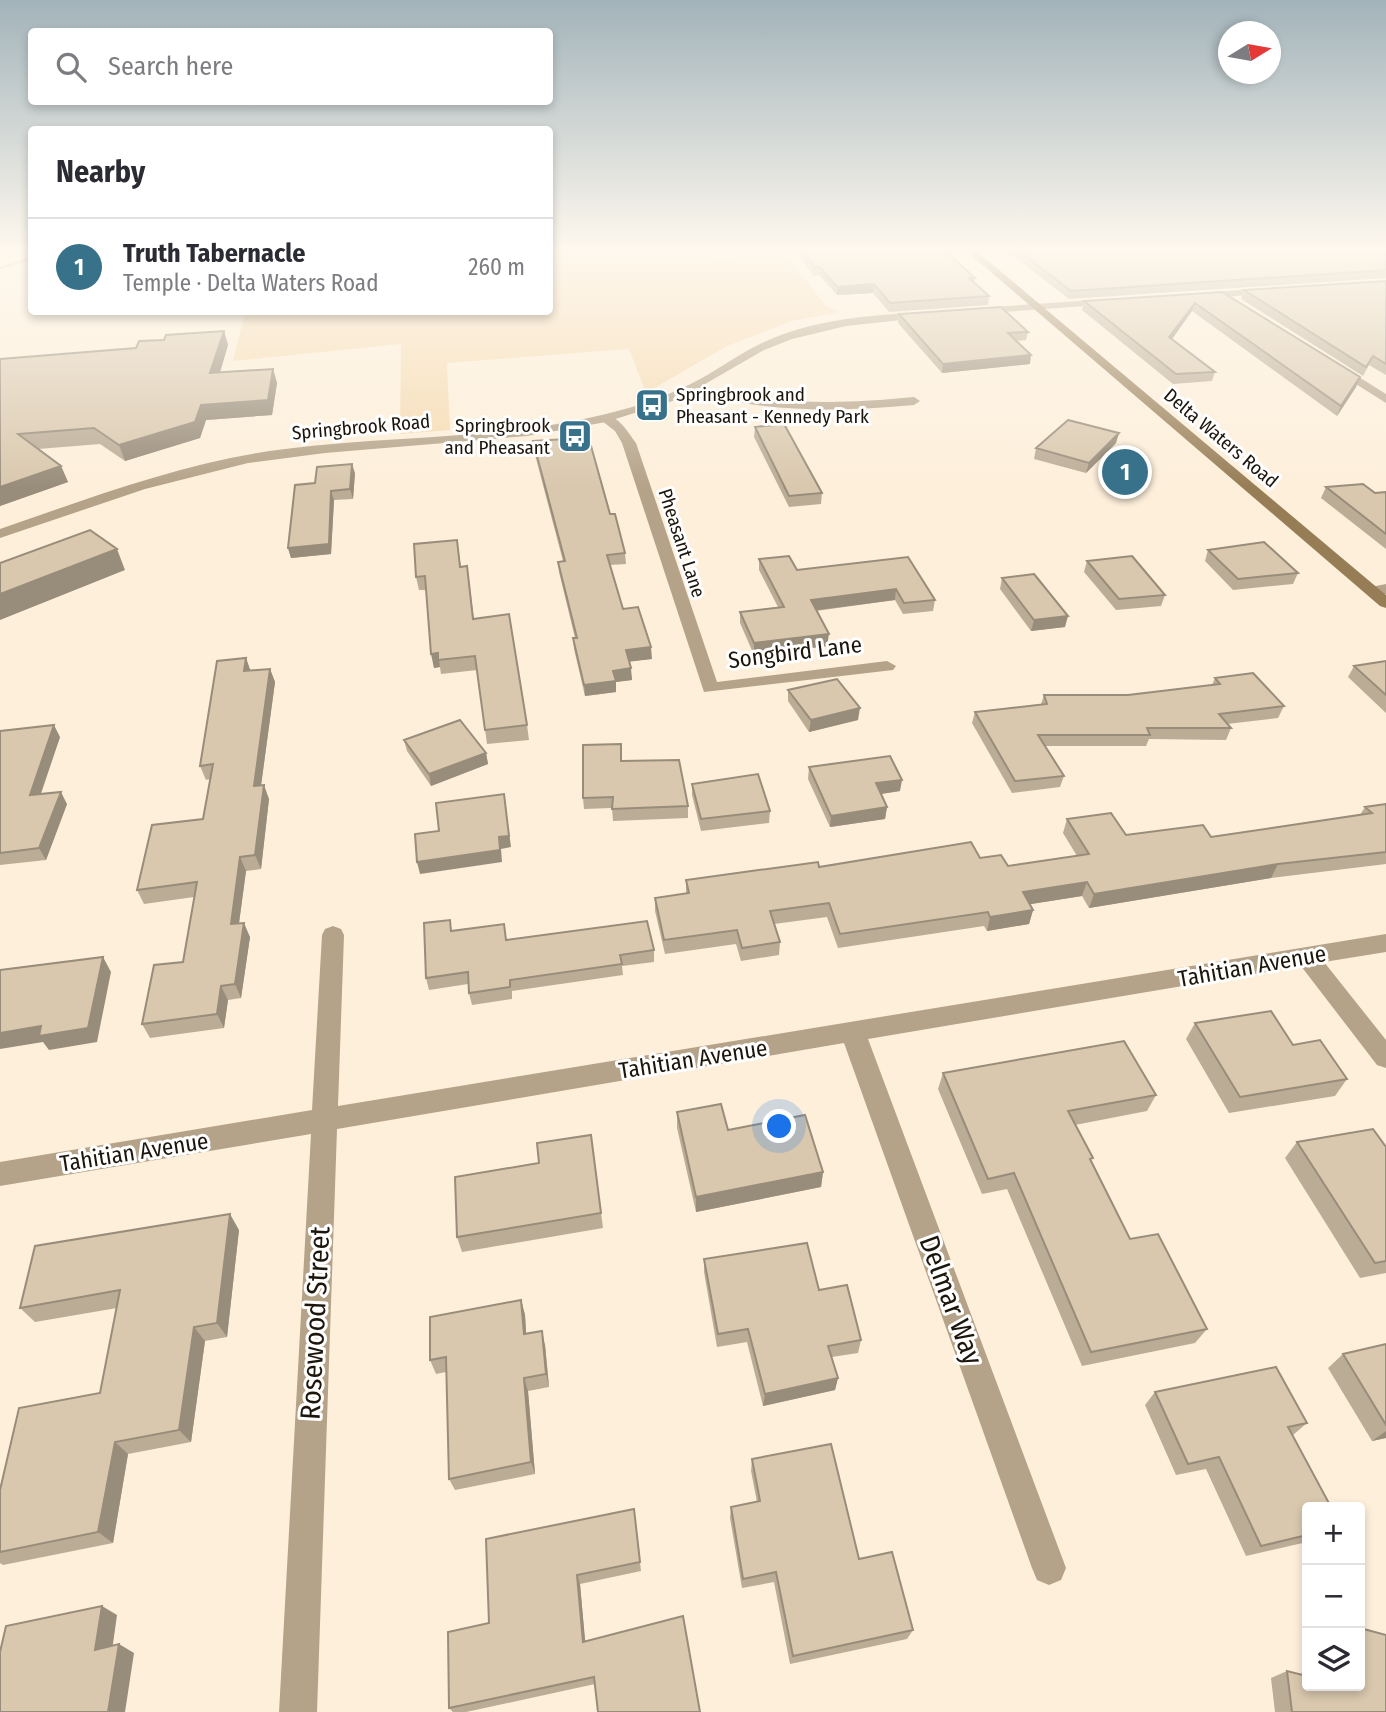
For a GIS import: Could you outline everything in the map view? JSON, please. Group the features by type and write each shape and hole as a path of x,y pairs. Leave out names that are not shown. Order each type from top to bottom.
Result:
{"main road":[{"name":"Delta Waters Road","path":"1061,328 1379,590 1386,603"}],"street":[{"name":"Springbrook Road","path":"0,534 141,485 238,460 285,453 543,429 606,418 694,388 742,357 802,333 830,328"},
{"path":"1329,362 1386,399"},
{"path":"1364,385 1386,383"},
{"path":"694,388 748,404 783,408 818,409 914,401"},
{"name":"Pheasant Lane","path":"606,418 621,430 629,443 710,688"},
{"name":"Songbird Lane","path":"710,688 887,666"},
{"name":"Rosewood Street","path":"298,1712 333,935"},
{"name":"Tahitian Avenue","path":"0,1174 1386,943"},
{"path":"1307,957 1386,1058"},
{"name":"Delmar Way","path":"853,1032 1048,1568"}],"shaded area":[{"path":"241,328 774,328 727,346 646,393 629,349 447,363 450,430 400,434 401,344 233,361"}],"building":[{"path":"911,328 1024,328 1028,332 1008,333 1031,355 943,364"},
{"path":"1118,328 1176,328 1169,337 1215,372 1176,374"},
{"path":"1230,328 1280,328 1360,377 1341,406"},
{"path":"1304,328 1386,328 1386,364 1373,356 1366,367"},
{"path":"224,331 210,373 273,369 268,400 201,405 195,422 119,445 94,428 18,434 61,466 0,487 0,359 136,348 139,341 164,340 166,335"},
{"path":"1068,420 1119,433 1089,463 1036,448"},
{"path":"784,424 822,493 789,496 755,427"},
{"path":"584,438 586,447 591,446 610,514 615,514 625,553 607,555 623,609 638,607 651,647 626,650 631,668 613,671 616,681 584,685 573,638 577,638 558,562 565,561 533,441"},
{"path":"352,464 350,489 331,491 329,544 288,548 295,485 315,483 317,467"},
{"path":"1363,484 1375,493 1386,492 1386,534 1326,487"},
{"path":"90,530 117,549 0,594 0,563"},
{"path":"457,540 460,567 467,566 473,619 509,614 527,725 485,730 475,656 438,660 438,653 431,654 425,576 416,577 414,544"},
{"path":"1264,542 1298,573 1238,579 1208,550"},
{"path":"789,556 797,570 908,557 935,600 904,603 896,589 811,600 829,634 754,643 740,612 784,607 759,559"},
{"path":"1132,556 1165,595 1119,599 1087,561"},
{"path":"1034,574 1068,616 1034,620 1002,578"},
{"path":"246,658 244,671 270,669 254,786 264,785 255,855 240,857 231,924 244,923 235,984 221,986 217,1014 142,1024 154,965 183,962 197,882 137,890 152,825 203,819 213,764 200,766 217,661"},
{"path":"1386,661 1386,695 1354,666"},
{"path":"1253,673 1284,706 1219,714 1231,728 1147,728 1150,735 1038,735 1064,776 1015,781 975,712 1047,704 1044,695 1128,695 1220,684 1215,678"},
{"path":"837,679 860,708 811,720 788,690"},
{"path":"460,720 486,753 429,774 404,740"},
{"path":"54,725 30,795 61,792 39,848 0,853 0,731"},
{"path":"621,744 621,761 679,760 688,806 612,809 613,797 583,798 583,745"},
{"path":"890,756 902,780 876,783 887,807 831,816 809,767"},
{"path":"758,774 770,811 701,819 692,784"},
{"path":"504,794 509,836 499,837 500,850 417,862 415,834 439,831 436,803"},
{"path":"1386,804 1386,852 1278,864 1094,894 1087,882 1023,892 1033,910 990,917 988,912 840,934 829,903 770,911 780,942 742,948 737,930 664,940 655,898 689,893 686,880 818,862 819,867 971,842 980,858 1001,855 1008,866 1089,854 1067,819 1111,813 1126,835 1203,825 1211,837 1372,813 1365,807"},
{"path":"450,920 451,931 504,924 506,940 647,921 654,950 620,955 622,964 510,980 510,987 469,993 468,972 426,978 424,923"},
{"path":"103,957 88,1028 39,1036 41,1026 0,1033 0,970"},
{"path":"1271,1011 1293,1045 1320,1040 1347,1079 1240,1097 1195,1023"},
{"path":"1124,1041 1156,1095 1068,1111 1130,1239 1158,1234 1207,1329 1091,1352 1014,1173 988,1179 943,1073"},
{"path":"721,1104 728,1130 805,1115 823,1172 696,1197 677,1112"},
{"path":"1373,1129 1386,1147 1386,1261 1375,1263 1297,1142"},
{"path":"591,1135 601,1213 457,1237 455,1177 539,1163 537,1143"},
{"path":"230,1214 217,1323 194,1327 179,1430 115,1442 98,1532 0,1552 0,1490 19,1408 100,1393 120,1290 20,1308 35,1246"},
{"path":"807,1243 819,1290 847,1285 861,1340 828,1346 838,1378 765,1394 748,1329 718,1334 704,1259"},
{"path":"521,1300 524,1334 542,1331 546,1374 524,1378 531,1462 449,1479 446,1357 430,1360 430,1317"},
{"path":"1386,1344 1386,1425 1343,1354"},
{"path":"1276,1367 1307,1423 1288,1427 1328,1502 1302,1502 1302,1536 1261,1546 1219,1457 1188,1464 1155,1392"},
{"path":"831,1444 859,1559 892,1552 913,1630 793,1656 776,1572 743,1579 731,1507 760,1501 752,1459"},
{"path":"634,1509 640,1562 577,1575 583,1642 683,1616 700,1712 598,1712 594,1677 449,1708 448,1632 489,1623 486,1539"},
{"path":"102,1606 95,1650 119,1644 108,1712 0,1712 0,1652 6,1626"},
{"path":"1365,1629 1386,1635 1386,1712 1292,1712 1287,1671 1302,1675 1302,1691 1365,1691"}],"place":[{"name":"Springbrook and Pheasant - Kennedy Park","path":"652,405"},
{"name":"Springbrook and Pheasant","path":"575,436"},
{"name":"Truth Tabernacle","path":"1125,472"}]}
